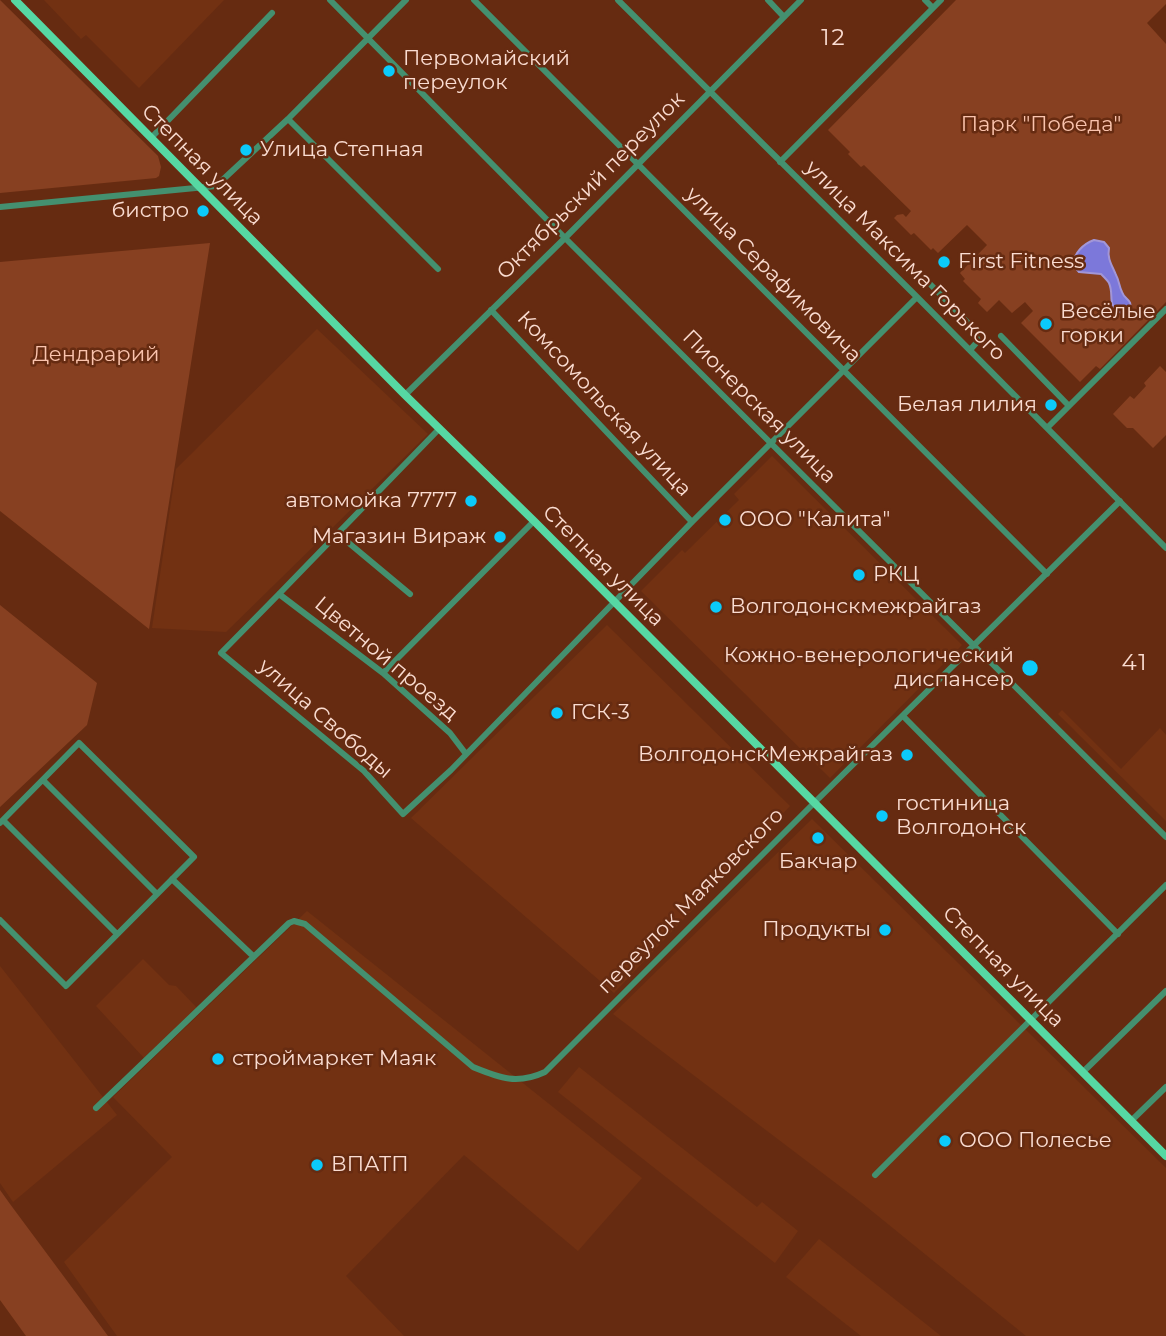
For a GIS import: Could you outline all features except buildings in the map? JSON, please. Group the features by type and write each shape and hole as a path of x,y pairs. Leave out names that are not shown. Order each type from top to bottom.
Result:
{"main road":[{"name":"Степная улица","path":"15,0 405,395 534,521 1166,1156"}],"street":[{"path":"0,207 216,186 288,119 406,0"},
{"name":"улица Серафимовича","path":"474,0 1047,574"},
{"name":"улица Максима Горького","path":"618,0 1166,548"},
{"path":"768,0 784,17"},
{"name":"Октябрьский переулок","path":"405,395 801,0"},
{"path":"925,0 933,8"},
{"path":"780,162 941,0"},
{"name":"Пионерская улица","path":"333,1 565,238 1166,837"},
{"path":"151,138 272,13"},
{"path":"288,119 438,268"},
{"path":"931,285 972,327 978,341 970,350"},
{"path":"466,754 692,522 917,297"},
{"path":"1048,428 1166,309"},
{"name":"Комсомольская улица","path":"491,310 692,522"},
{"path":"1001,336 1069,406"},
{"path":"279,594 439,429"},
{"name":"переулок Маяковского","path":"96,1108 253,956 289,923 294,922 305,924 473,1067 507,1079 520,1080 545,1072 1120,501"},
{"path":"383,673 534,521"},
{"path":"338,534 410,594"},
{"name":"Цветной проезд","path":"279,594 383,673 450,733 466,754"},
{"name":"улица Свободы","path":"279,594 221,653 364,771 403,814 466,754"},
{"path":"903,716 1118,934"},
{"path":"0,920 66,986 194,857 79,743 1,822 117,934"},
{"path":"43,780 157,894"},
{"path":"172,879 253,956"},
{"path":"875,1175 1166,886"},
{"path":"1083,1072 1166,991"},
{"path":"1131,1121 1166,1087"}],"shaded area":[{"path":"44,0 224,0 139,88 86,35 81,39"},
{"path":"1094,240 1104,242 1109,248 1110,262 1123,295 1130,302 1130,311 1123,314 1114,307 1111,288 1101,274 1079,272 1073,265 1080,250"},
{"path":"317,329 428,434 226,632 152,628 176,469"},
{"path":"772,456 962,645 830,778 641,591 682,550 685,553 739,500 734,494"},
{"path":"607,625 790,806 614,993 411,818"},
{"path":"1062,710 1121,769 1160,728 1166,735 1166,821 1058,714"},
{"path":"812,819 1166,1168 1166,1336 1026,1336 862,1203 613,1014"},
{"path":"307,911 642,1178 578,1251 464,1155 346,1276 404,1336 117,1336 64,1262 172,1157 113,1097"},
{"path":"143,959 169,985 176,986 197,1008 144,1058 96,1006"},
{"path":"0,966 117,1115 13,1202 0,1183"},
{"path":"579,1067 757,1207 762,1202 798,1231 775,1263 558,1092"},
{"path":"819,1239 941,1336 861,1336 786,1277"}],"green space":[{"path":"0,0 158,156 161,167 159,176 0,193"},
{"name":"Парк \"Победа\"","path":"956,0 1166,0 1166,4 1147,23 1166,44 1166,302 1100,369 1096,366 1080,382 1021,323 1033,311 1025,302 1012,313 999,300 987,312 978,303 981,299 963,281 965,279 960,273 987,245 967,225 938,253 933,248 931,250 894,218 903,214 906,217 911,211 864,165 861,167 828,130"},
{"name":"Дендрарий","path":"210,243 149,629 0,511 0,262"},
{"path":"1160,366 1166,372 1166,435 1153,448 1133,428 1127,428 1113,414 1130,396 1134,399"},
{"path":"0,605 97,683 87,725 0,807"},
{"path":"0,1190 108,1336 26,1336 0,1300"}],"place":[{"name":"Первомайский переулок","path":"389,71"},
{"name":"Улица Степная","path":"246,150"},
{"name":"бистро","path":"203,211"},
{"name":"First Fitness","path":"944,262"},
{"name":"Весёлые горки","path":"1046,324"},
{"name":"Белая лилия","path":"1051,405"},
{"name":"автомойка 7777","path":"471,501"},
{"name":"ООО \"Калита\"","path":"725,520"},
{"name":"Магазин Вираж","path":"500,537"},
{"name":"РКЦ","path":"859,575"},
{"name":"Волгодонскмежрайгаз","path":"716,607"},
{"name":"Кожно-венерологический диспансер","path":"1030,668"},
{"name":"ГСК-3","path":"557,713"},
{"name":"ВолгодонскМежрайгаз","path":"907,755"},
{"name":"гостиница Волгодонск","path":"882,816"},
{"name":"Бакчар","path":"818,838"},
{"name":"Продукты","path":"885,930"},
{"name":"строймаркет Маяк","path":"218,1059"},
{"name":"ООО Полесье","path":"945,1141"},
{"name":"ВПАТП","path":"317,1165"}],"district":[{"name":"12","path":"834,38"},
{"name":"41","path":"1135,663"}]}
